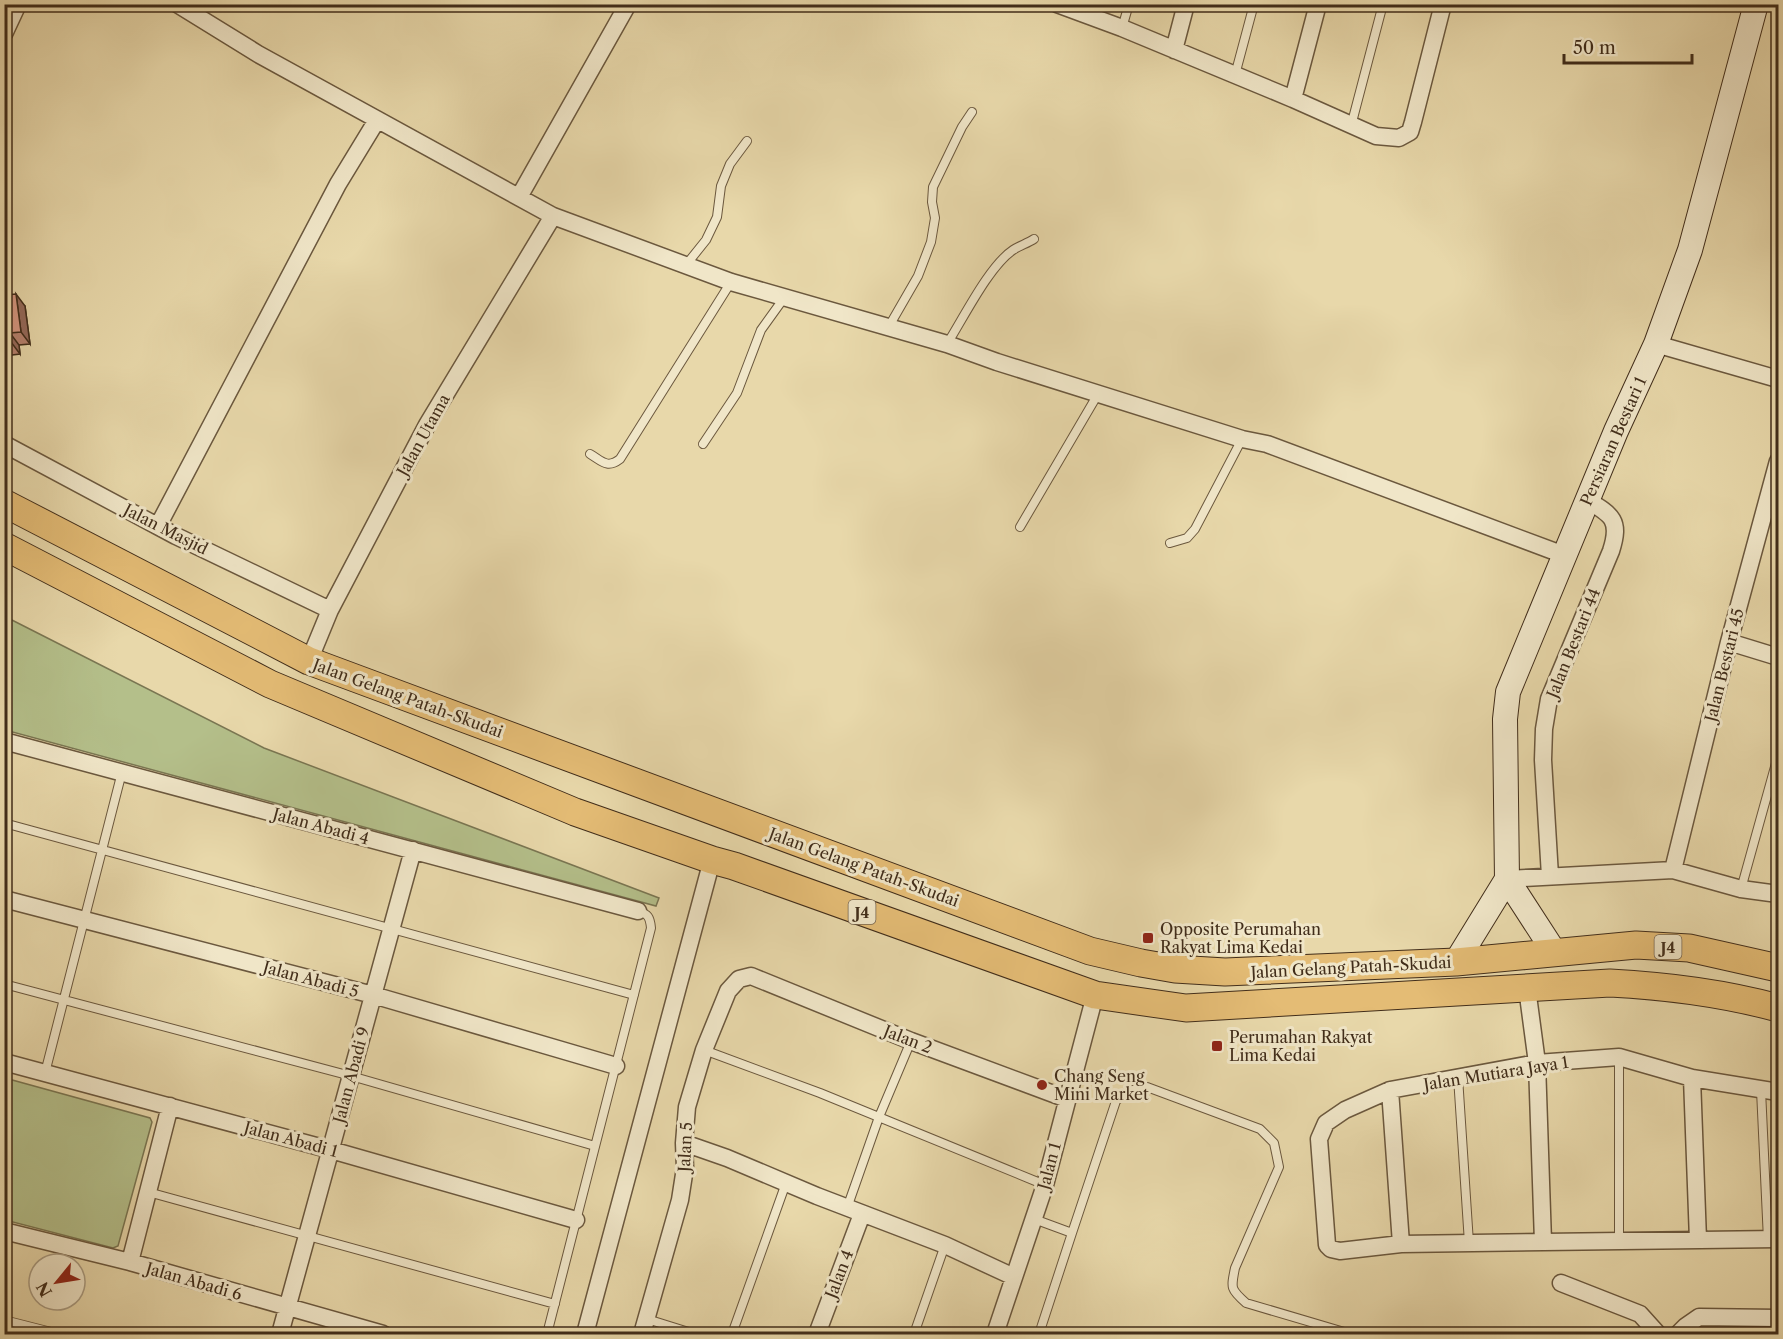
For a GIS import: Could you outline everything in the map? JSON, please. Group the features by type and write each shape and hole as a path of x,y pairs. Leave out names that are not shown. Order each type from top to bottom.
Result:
{"main road":[{"name":"Jalan Gelang Patah-Skudai","path":"4,503 309,661 1090,951 1175,969 1225,972 1456,962 1636,945 1689,948 1779,968"},
{"name":"Jalan Gelang Patah-Skudai","path":"4,546 270,684 575,812 734,866 1095,995 1186,1008 1610,983 1664,986 1745,999 1779,1008"}],"street":[{"path":"4,34 18,4"},
{"path":"177,4 258,54 553,216 731,282 947,344 1098,394 1242,439 1267,444 1564,555"},
{"path":"519,197 628,4"},
{"path":"1174,50 1186,4"},
{"path":"1293,99 1318,4"},
{"path":"1058,5 1122,28 1376,136 1400,138 1410,132 1443,4"},
{"name":"Persiaran Bestari 1","path":"1507,879 1505,719 1508,692 1616,431 1656,344 1690,250 1756,4"},
{"path":"158,526 338,184 377,120"},
{"name":"Jalan Utama","path":"309,661 330,610 427,425 553,216"},
{"path":"1656,344 1779,379"},
{"name":"Jalan Masjid","path":"4,444 158,526 330,610"},
{"name":"Jalan Bestari 45","path":"1673,870 1729,642 1779,461"},
{"name":"Jalan Bestari 44","path":"1550,876 1543,760 1544,729 1549,699 1617,535 1608,513 1587,500"},
{"path":"1729,642 1779,657"},
{"name":"Jalan Abadi 4","path":"4,741 638,910"},
{"name":"Jalan Abadi 9","path":"280,1335 413,850"},
{"path":"585,1335 712,860"},
{"path":"1507,879 1673,870 1741,889 1779,894"},
{"path":"1507,879 1555,953"},
{"path":"1456,962 1507,879"},
{"name":"Jalan Abadi 5","path":"4,898 373,995 616,1066"},
{"name":"Jalan 2","path":"751,976 911,1041 1067,1099"},
{"name":"Jalan 5","path":"644,1327 680,1200 685,1168 684,1143 687,1107 704,1050 728,991 739,979 751,976"},
{"path":"1527,988 1537,1063 1543,1242"},
{"name":"Jalan 1","path":"995,1335 1045,1185 1095,995"},
{"name":"Jalan Mutiara Jaya 1","path":"1401,1244 1340,1251 1331,1249 1327,1245 1319,1139 1326,1123 1345,1110 1390,1090 1537,1063 1619,1057 1692,1077 1779,1092"},
{"name":"Jalan Abadi 1","path":"4,1062 331,1150 576,1220"},
{"path":"1692,1077 1698,1240"},
{"path":"1390,1090 1401,1244 1773,1239"},
{"path":"130,1262 170,1106"},
{"path":"684,1143 945,1245 1014,1277"},
{"name":"Jalan 4","path":"817,1335 855,1210"},
{"name":"Jalan Abadi 6","path":"5,1233 130,1262 383,1335"},
{"path":"1562,1282 1640,1314 1658,1335"},
{"path":"1678,1335 1699,1317 1779,1318"}],"lane":[{"path":"1122,28 1129,4"},
{"path":"1235,75 1254,4"},
{"path":"1351,126 1383,4"},
{"path":"888,328 918,276 931,242 935,218 932,202 933,187 962,127 972,112"},
{"path":"686,265 706,240 717,217 721,186 730,164 747,141"},
{"path":"947,344 978,293 1000,263 1013,250 1034,239"},
{"path":"590,454 607,464 614,464 620,459 731,282"},
{"path":"703,444 737,393 761,330 784,298"},
{"path":"1020,527 1098,394"},
{"path":"1170,543 1187,538 1195,528 1242,439"},
{"path":"1741,889 1779,756"},
{"path":"45,1073 122,772"},
{"path":"4,823 634,995"},
{"path":"547,1335 651,928 650,918 638,910"},
{"path":"4,984 351,1076 595,1146"},
{"path":"855,1210 879,1118 911,1041"},
{"path":"704,1050 1045,1185"},
{"path":"1619,1057 1619,1241"},
{"path":"1458,1077 1469,1243"},
{"path":"1039,1335 1116,1101 1128,1091 1147,1087 1260,1129 1274,1143 1279,1167 1235,1268 1232,1285 1236,1295 1246,1303 1352,1335"},
{"path":"1761,1090 1773,1239"},
{"path":"732,1335 786,1183"},
{"path":"148,1192 555,1304"},
{"path":"1034,1219 1072,1233"},
{"path":"914,1335 945,1245"},
{"path":"4,1320 59,1335"},
{"path":"644,1327 694,1335"}],"green space":[{"path":"4,616 264,748 659,898 656,906 5,730"},
{"path":"5,1078 150,1118 152,1122 118,1246 113,1248 5,1220"}],"building":[{"path":"4,290 5,295 16,294 21,332 10,333 11,342 4,342"}],"place":[{"name":"Opposite Perumahan Rakyat Lima Kedai","path":"1148,938"},
{"name":"Perumahan Rakyat Lima Kedai","path":"1217,1046"},
{"name":"Chang Seng Mini Market","path":"1042,1085"}]}
